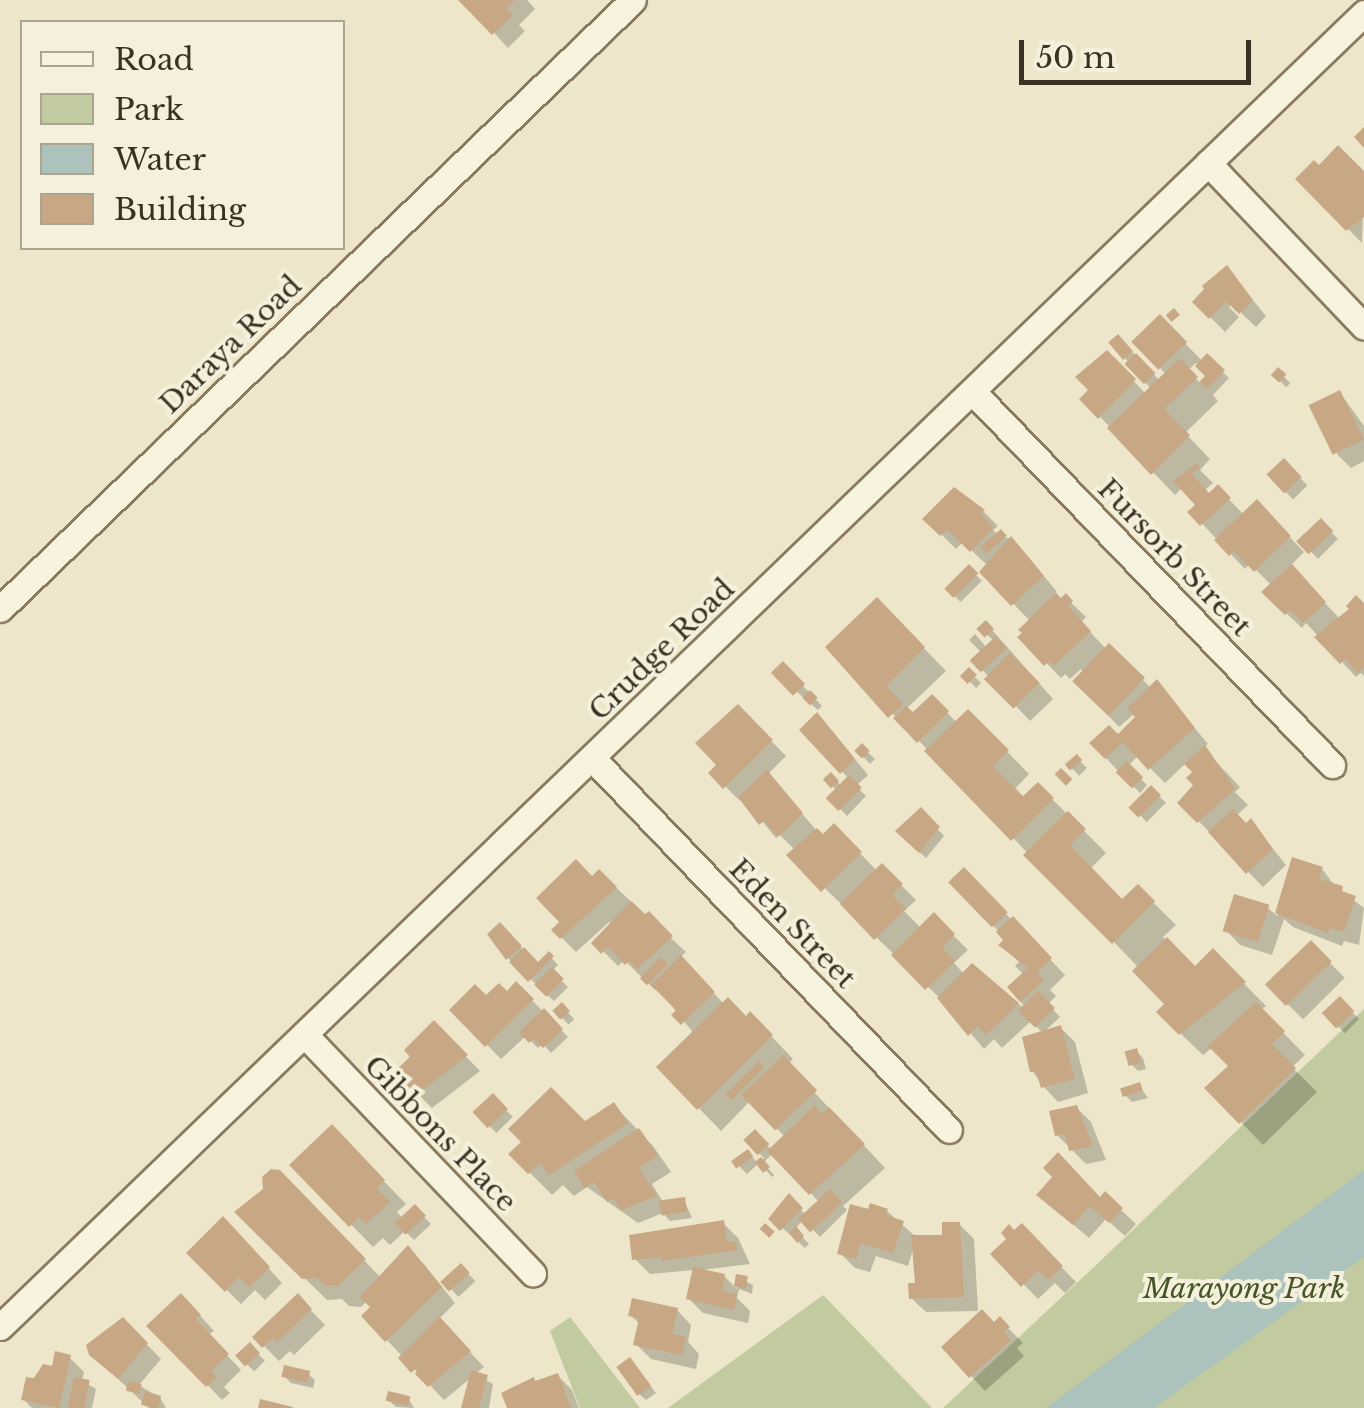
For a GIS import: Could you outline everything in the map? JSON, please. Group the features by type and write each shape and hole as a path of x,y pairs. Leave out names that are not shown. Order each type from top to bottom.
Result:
{"street":[{"name":"Daraya Road","path":"0,609 633,0"},
{"name":"Crudge Road","path":"0,1328 1364,13"},
{"path":"1208,163 1364,328"},
{"name":"Fursorb Street","path":"973,392 1332,765"},
{"name":"Eden Street","path":"592,759 949,1130"},
{"name":"Gibbons Place","path":"304,1035 532,1274"}],"green space":[{"name":"Marayong Park","path":"1364,1009 1364,1408 943,1408 1094,1267"},
{"path":"823,1295 932,1408 668,1408"},
{"path":"570,1317 640,1408 580,1408 550,1331"}],"water":[{"path":"1364,1170 1364,1257 1154,1408 1046,1408"}],"building":[{"path":"458,0 515,0 506,9 513,15 492,35"},
{"path":"1364,127 1364,148 1354,137"},
{"path":"1338,145 1364,171 1364,217 1346,231 1295,179 1314,160 1319,165"},
{"path":"1227,265 1253,300 1239,314 1226,301 1209,319 1192,302 1204,289 1202,286"},
{"path":"1174,308 1180,315 1172,322 1166,315"},
{"path":"1160,314 1187,342 1158,370 1131,342"},
{"path":"1118,334 1133,351 1123,360 1108,343"},
{"path":"1107,350 1136,379 1098,419 1079,399 1088,390 1075,377"},
{"path":"1136,353 1155,373 1144,384 1124,364"},
{"path":"1207,353 1225,370 1207,389 1199,382 1205,376 1195,366"},
{"path":"1180,358 1198,377 1164,409 1190,435 1151,475 1107,428"},
{"path":"1278,367 1286,374 1279,383 1271,375"},
{"path":"1340,390 1364,439 1333,455 1309,405"},
{"path":"1284,458 1302,477 1284,493 1266,474"},
{"path":"1197,463 1200,467 1192,474 1209,493 1218,484 1231,498 1200,526 1187,512 1195,505 1173,481"},
{"path":"954,487 985,510 981,514 994,528 970,552 947,529 940,536 922,519"},
{"path":"1257,499 1291,536 1254,572 1234,551 1229,556 1214,540"},
{"path":"1321,518 1333,531 1308,554 1296,541"},
{"path":"1001,529 1007,536 987,554 981,547"},
{"path":"1011,536 1044,576 1011,606 979,572"},
{"path":"969,564 978,573 953,598 944,589"},
{"path":"1292,564 1326,602 1303,623 1290,610 1285,615 1261,592"},
{"path":"1056,593 1061,598 1066,593 1073,601 1068,606 1091,631 1054,666 1049,661 1044,666 1017,637 1022,633 1018,630"},
{"path":"1356,595 1364,603 1364,667 1358,673 1345,659 1340,664 1314,637 1349,609 1346,606"},
{"path":"877,597 925,647 886,686 903,704 888,718 825,647"},
{"path":"986,620 994,629 984,638 976,629"},
{"path":"996,636 1007,648 981,672 970,661"},
{"path":"1109,643 1145,678 1108,716 1072,681"},
{"path":"1010,653 1040,683 1014,709 984,679"},
{"path":"783,661 805,684 793,696 771,673"},
{"path":"969,667 977,675 968,684 960,676"},
{"path":"1157,679 1195,728 1148,770 1123,742 1105,759 1089,743 1109,725 1118,734 1135,717 1127,708"},
{"path":"810,690 818,698 810,706 802,698"},
{"path":"932,694 949,711 917,743 893,718 906,706 913,712"},
{"path":"738,704 773,740 723,789 708,773 716,765 695,743"},
{"path":"968,709 1009,750 993,766 1023,796 1038,782 1054,798 1011,841 924,751"},
{"path":"817,712 855,759 840,774 799,730"},
{"path":"862,743 870,751 862,759 854,751"},
{"path":"1205,745 1235,789 1197,823 1177,803 1193,785 1186,778 1192,772 1184,764"},
{"path":"1077,754 1082,760 1070,770 1065,764"},
{"path":"1127,761 1143,777 1132,789 1116,772"},
{"path":"1061,768 1072,779 1066,786 1055,774"},
{"path":"767,770 803,813 778,837 764,821 759,825 738,797"},
{"path":"831,772 839,781 831,788 823,779"},
{"path":"849,775 862,788 838,811 826,798"},
{"path":"1151,785 1161,795 1138,818 1128,808"},
{"path":"921,807 940,827 919,853 895,831"},
{"path":"1233,809 1246,823 1251,818 1273,849 1246,874 1208,832"},
{"path":"1068,811 1086,829 1070,845 1122,899 1138,884 1155,901 1112,944 1023,855"},
{"path":"834,823 862,852 821,892 786,855 817,828 823,834"},
{"path":"1292,857 1323,867 1319,879 1343,886 1342,891 1356,896 1344,932 1330,928 1328,933 1275,913"},
{"path":"576,859 592,876 599,869 617,887 560,939 551,930 559,922 536,898"},
{"path":"882,863 903,884 892,895 906,909 874,940 840,904"},
{"path":"964,867 1008,912 992,928 948,882"},
{"path":"1234,894 1269,905 1258,942 1223,931"},
{"path":"631,901 645,914 649,911 673,936 637,969 629,961 625,965 608,947 601,954 591,943"},
{"path":"934,912 955,934 942,947 955,961 925,990 891,955"},
{"path":"1013,916 1052,958 1037,973 1044,980 1020,1002 1007,987 1028,968 998,945 1003,940 996,932"},
{"path":"500,922 522,946 506,960 487,934"},
{"path":"1167,937 1195,966 1213,948 1246,982 1179,1035 1156,1012 1164,1004 1132,971"},
{"path":"1311,940 1332,962 1286,1006 1265,984"},
{"path":"524,947 538,962 549,951 554,956 528,982 509,962"},
{"path":"681,955 715,992 681,1025 671,1015 676,1010 651,985"},
{"path":"661,957 668,964 647,985 640,978"},
{"path":"972,963 1019,1003 986,1035 978,1026 968,1036 937,998"},
{"path":"552,967 564,979 546,997 534,985"},
{"path":"516,981 534,999 485,1047 449,1010 475,984 486,995 499,983 507,991"},
{"path":"1038,991 1055,1008 1035,1028 1018,1011"},
{"path":"1340,996 1354,1011 1336,1028 1322,1013"},
{"path":"728,997 746,1016 750,1011 773,1035 697,1110 656,1067"},
{"path":"562,1002 570,1011 560,1020 552,1011"},
{"path":"1256,1002 1285,1031 1272,1044 1296,1068 1239,1124 1204,1088 1228,1066 1208,1046"},
{"path":"544,1008 563,1029 543,1048 534,1039 529,1043 519,1032"},
{"path":"434,1020 468,1055 416,1095 394,1072 410,1057 404,1050"},
{"path":"1061,1025 1075,1079 1041,1088 1036,1071 1030,1072 1022,1037"},
{"path":"1137,1048 1141,1062 1129,1066 1125,1052"},
{"path":"783,1055 817,1090 775,1131 741,1095"},
{"path":"759,1061 765,1067 731,1100 726,1094"},
{"path":"1140,1082 1143,1091 1123,1097 1120,1088"},
{"path":"551,1087 585,1121 614,1102 628,1123 549,1175 540,1163 528,1174 508,1154 521,1142 508,1129"},
{"path":"493,1093 508,1109 488,1128 473,1112"},
{"path":"815,1105 822,1114 829,1107 865,1144 809,1195 767,1151"},
{"path":"1077,1105 1093,1146 1069,1151 1065,1134 1055,1136 1049,1111"},
{"path":"332,1124 385,1180 377,1189 390,1202 366,1224 359,1217 349,1227 289,1165"},
{"path":"639,1128 658,1156 639,1168 657,1196 621,1210 613,1198 607,1202 594,1182 584,1188 574,1171"},
{"path":"755,1129 769,1144 758,1155 743,1140"},
{"path":"748,1149 753,1156 736,1169 731,1161"},
{"path":"1058,1152 1100,1197 1105,1191 1123,1208 1109,1223 1090,1206 1073,1225 1036,1195 1052,1177 1043,1168"},
{"path":"761,1157 770,1167 763,1173 755,1162"},
{"path":"271,1169 280,1170 366,1259 338,1286 324,1285 317,1278 302,1279 234,1212 263,1189 262,1177"},
{"path":"830,1189 842,1202 810,1232 798,1219"},
{"path":"789,1193 803,1208 780,1231 768,1219"},
{"path":"685,1197 687,1212 661,1215 659,1201"},
{"path":"870,1203 888,1209 886,1215 904,1221 893,1253 861,1243 856,1259 837,1254 850,1204 868,1209"},
{"path":"415,1204 426,1216 405,1235 395,1223"},
{"path":"223,1216 270,1267 249,1288 239,1277 225,1292 186,1253"},
{"path":"724,1220 727,1242 736,1241 737,1250 662,1261 661,1257 632,1260 629,1235"},
{"path":"942,1222 960,1222 964,1297 909,1299 908,1283 915,1283 911,1235 942,1235"},
{"path":"765,1223 775,1232 769,1238 760,1229"},
{"path":"1022,1223 1063,1266 1049,1280 1038,1270 1021,1287 990,1254 1006,1239 1001,1233 1009,1224 1014,1230"},
{"path":"796,1226 804,1236 797,1243 789,1233"},
{"path":"408,1245 442,1287 385,1342 361,1316 370,1307 360,1297"},
{"path":"461,1263 470,1273 449,1291 440,1282"},
{"path":"693,1267 725,1274 722,1291 737,1294 734,1310 686,1299"},
{"path":"736,1274 748,1276 746,1289 734,1287"},
{"path":"181,1293 201,1315 196,1319 229,1354 211,1371 217,1377 206,1387 146,1326"},
{"path":"298,1293 312,1309 277,1342 273,1338 262,1348 252,1337"},
{"path":"632,1298 678,1308 672,1334 686,1337 682,1355 633,1345 639,1318 628,1316"},
{"path":"982,1309 994,1322 1000,1316 1010,1327 1004,1332 1011,1340 969,1378 941,1347"},
{"path":"439,1316 471,1351 428,1387 415,1374 419,1366 411,1373 398,1358"},
{"path":"123,1317 148,1343 118,1379 89,1355 86,1345"},
{"path":"250,1342 260,1353 245,1367 235,1355"},
{"path":"55,1351 71,1355 59,1408 21,1400 26,1377 34,1378 43,1364 52,1366"},
{"path":"630,1357 651,1386 637,1396 616,1367"},
{"path":"284,1365 310,1371 308,1383 281,1377"},
{"path":"471,1370 488,1375 479,1408 461,1408"},
{"path":"558,1373 571,1408 507,1408 501,1393 534,1377 535,1381"},
{"path":"74,1377 90,1380 84,1408 68,1408"},
{"path":"128,1381 142,1384 140,1394 126,1391"},
{"path":"145,1391 161,1396 158,1408 141,1404"},
{"path":"388,1391 410,1396 408,1406 386,1401"},
{"path":"260,1399 293,1407 293,1408 258,1408"}]}
